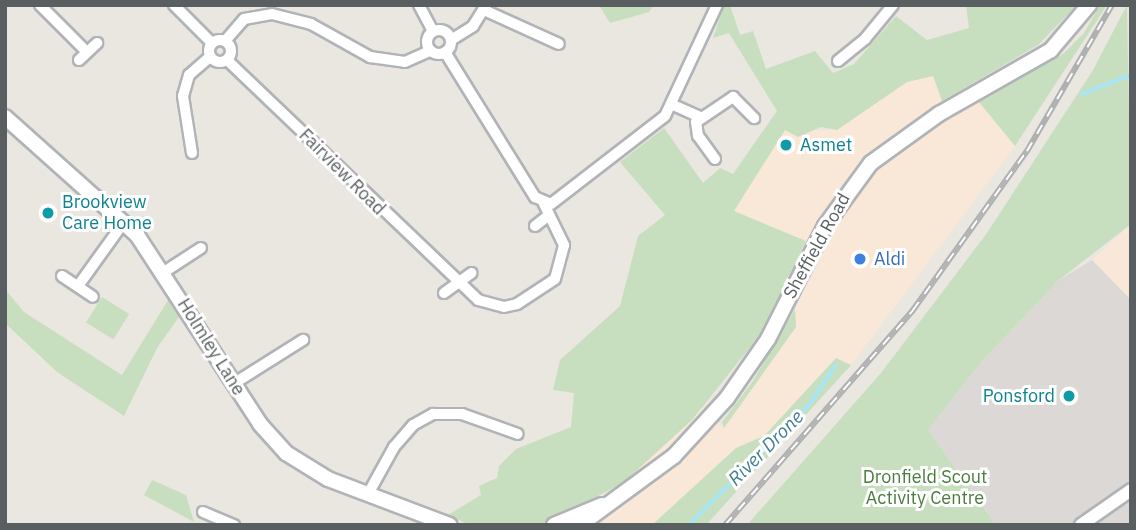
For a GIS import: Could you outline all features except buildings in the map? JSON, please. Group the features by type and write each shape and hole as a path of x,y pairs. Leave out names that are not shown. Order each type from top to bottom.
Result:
{"main road":[{"name":"Sheffield Road","path":"580,525 674,456 727,398 768,339 825,226 864,170 939,114 1051,50 1089,5"},
{"name":"Holmley Lane","path":"5,117 124,222 164,272 233,384 286,453 417,519 450,525"},
{"path":"554,525 579,510 610,504"}],"street":[{"path":"40,5 83,56 97,43"},
{"path":"174,5 212,43"},
{"path":"419,5 433,31"},
{"path":"544,204 571,193 658,124 671,104 717,5"},
{"path":"838,61 865,39 892,5"},
{"path":"212,43 225,41 244,19 272,14 311,24 370,57 405,62 430,51 445,52 451,40 473,26 485,7 559,44"},
{"path":"433,31 444,31 451,40"},
{"path":"430,51 426,40 433,31"},
{"path":"210,57 218,62 228,60 231,50 225,41"},
{"path":"192,153 183,96 190,75 210,57 212,43"},
{"name":"Fairview Road","path":"228,60 457,284 478,300 504,307 549,287 560,267 564,245 544,204 445,52"},
{"path":"715,159 695,130 702,117 738,97 754,118"},
{"path":"671,104 702,117"},
{"path":"534,226 548,216"},
{"path":"78,286 124,222"},
{"path":"164,272 201,248"},
{"path":"444,293 472,273"},
{"path":"62,276 93,297"},
{"path":"233,384 303,340"},
{"path":"368,494 394,447 413,425 433,414 461,414 518,434"},
{"path":"1081,525 1131,490"},
{"path":"203,512 234,525"}],"shaded area":[{"path":"933,76 950,119 979,102 1015,146 851,365 836,358 764,436 736,448 652,525 543,525 623,483 702,407 723,428 796,327 795,309 825,250 734,211 785,130 837,130 907,82"},
{"path":"1131,224 1131,300 1092,260"},
{"path":"1092,260 1131,300 1131,525 996,525 928,430 982,361 1059,280"}],"green space":[{"path":"599,5 654,5 649,12 610,23"},
{"path":"724,5 730,5 740,35 753,31 766,69 815,51 833,73 854,64 896,16 927,40 969,28 966,5 1077,5 1038,45 942,101 933,76 907,82 837,130 821,127 798,137 785,130 734,211 806,241 759,336 692,420 623,483 543,525 470,525 448,515 481,495 479,486 497,478 499,466 516,449 571,427 574,393 553,390 560,360 620,306 638,236 665,215 620,162 664,128 703,183 720,168 733,174 777,111 729,33 713,38"},
{"path":"1100,5 1107,5 1015,146 979,102 1063,54 1084,33"},
{"name":"Dronfield Scout Activity Centre","path":"1127,5 1131,224 1059,280 982,361 928,430 996,525 747,525 881,373 987,233 1093,70"},
{"path":"5,289 24,312 122,375 170,297 181,314 157,348 124,416 57,372 5,323"},
{"path":"102,297 129,314 113,339 86,322"},
{"path":"795,309 796,327 724,428 722,422 753,381"},
{"path":"836,358 851,365 706,525 652,525 736,448 764,436"},
{"path":"152,480 186,495 194,522 144,495"}],"waterway":[{"name":"River Drone","path":"1082,94 1131,75"},
{"name":"River Drone","path":"689,525 809,405 835,366"}],"railway":[{"path":"725,525 913,310 1027,151 1112,5"}],"place":[{"name":"Asmet","path":"786,145"},
{"name":"Brookview Care Home","path":"48,213"},
{"name":"Aldi","path":"860,259"},
{"name":"Ponsford","path":"1069,396"}]}
